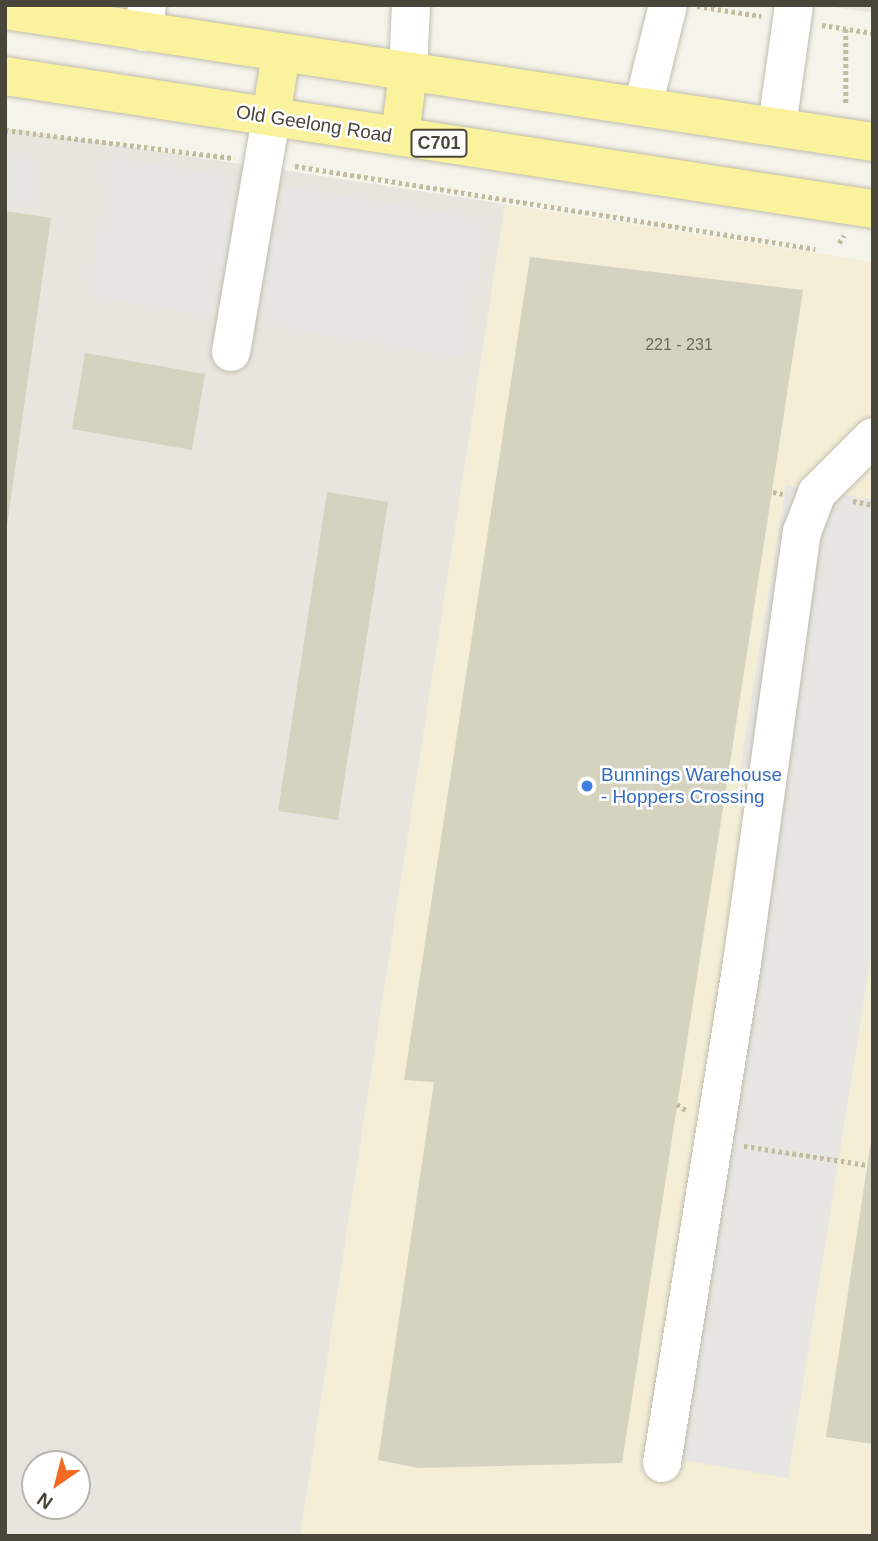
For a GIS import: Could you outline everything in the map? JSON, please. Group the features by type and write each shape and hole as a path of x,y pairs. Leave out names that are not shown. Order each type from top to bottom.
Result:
{"main road":[{"path":"5,10 145,18 281,53 408,73 777,126 860,129"},
{"path":"271,117 281,53"},
{"path":"400,136 408,73"},
{"name":"Old Geelong Road","path":"5,76 873,209"}],"lane":[{"path":"408,73 411,5"},
{"path":"643,106 668,5"},
{"path":"777,126 794,5"},
{"path":"231,352 271,117"},
{"path":"662,1463 714,1132 802,533 817,493 873,437"}],"path":[{"path":"846,29 860,129"},
{"path":"5,130 263,161 300,170 815,248"},
{"path":"677,1104 729,1143 868,1165"}],"shaded area":[{"path":"822,5 873,5 873,13"},
{"path":"5,128 505,204 300,1536 5,1536"},
{"path":"5,155 41,160 37,208 5,203"},
{"path":"110,157 487,220 464,358 88,295"},
{"path":"505,204 873,262 873,1536 300,1536"},
{"path":"786,485 873,500 873,943 788,1478 669,1458 788,780 740,770"}],"building":[{"path":"5,211 51,218 7,526 5,526"},
{"name":"Bunnings Warehouse - Hoppers Crossing","path":"530,257 803,290 622,1463 418,1468 378,1460 434,1082 404,1080"},
{"path":"85,353 205,374 192,450 72,429"},
{"path":"327,492 388,502 338,820 278,811"},
{"path":"871,1141 873,1142 873,1444 826,1437"}],"place":[{"name":"Bunnings Warehouse - Hoppers Crossing","path":"587,786"}]}
